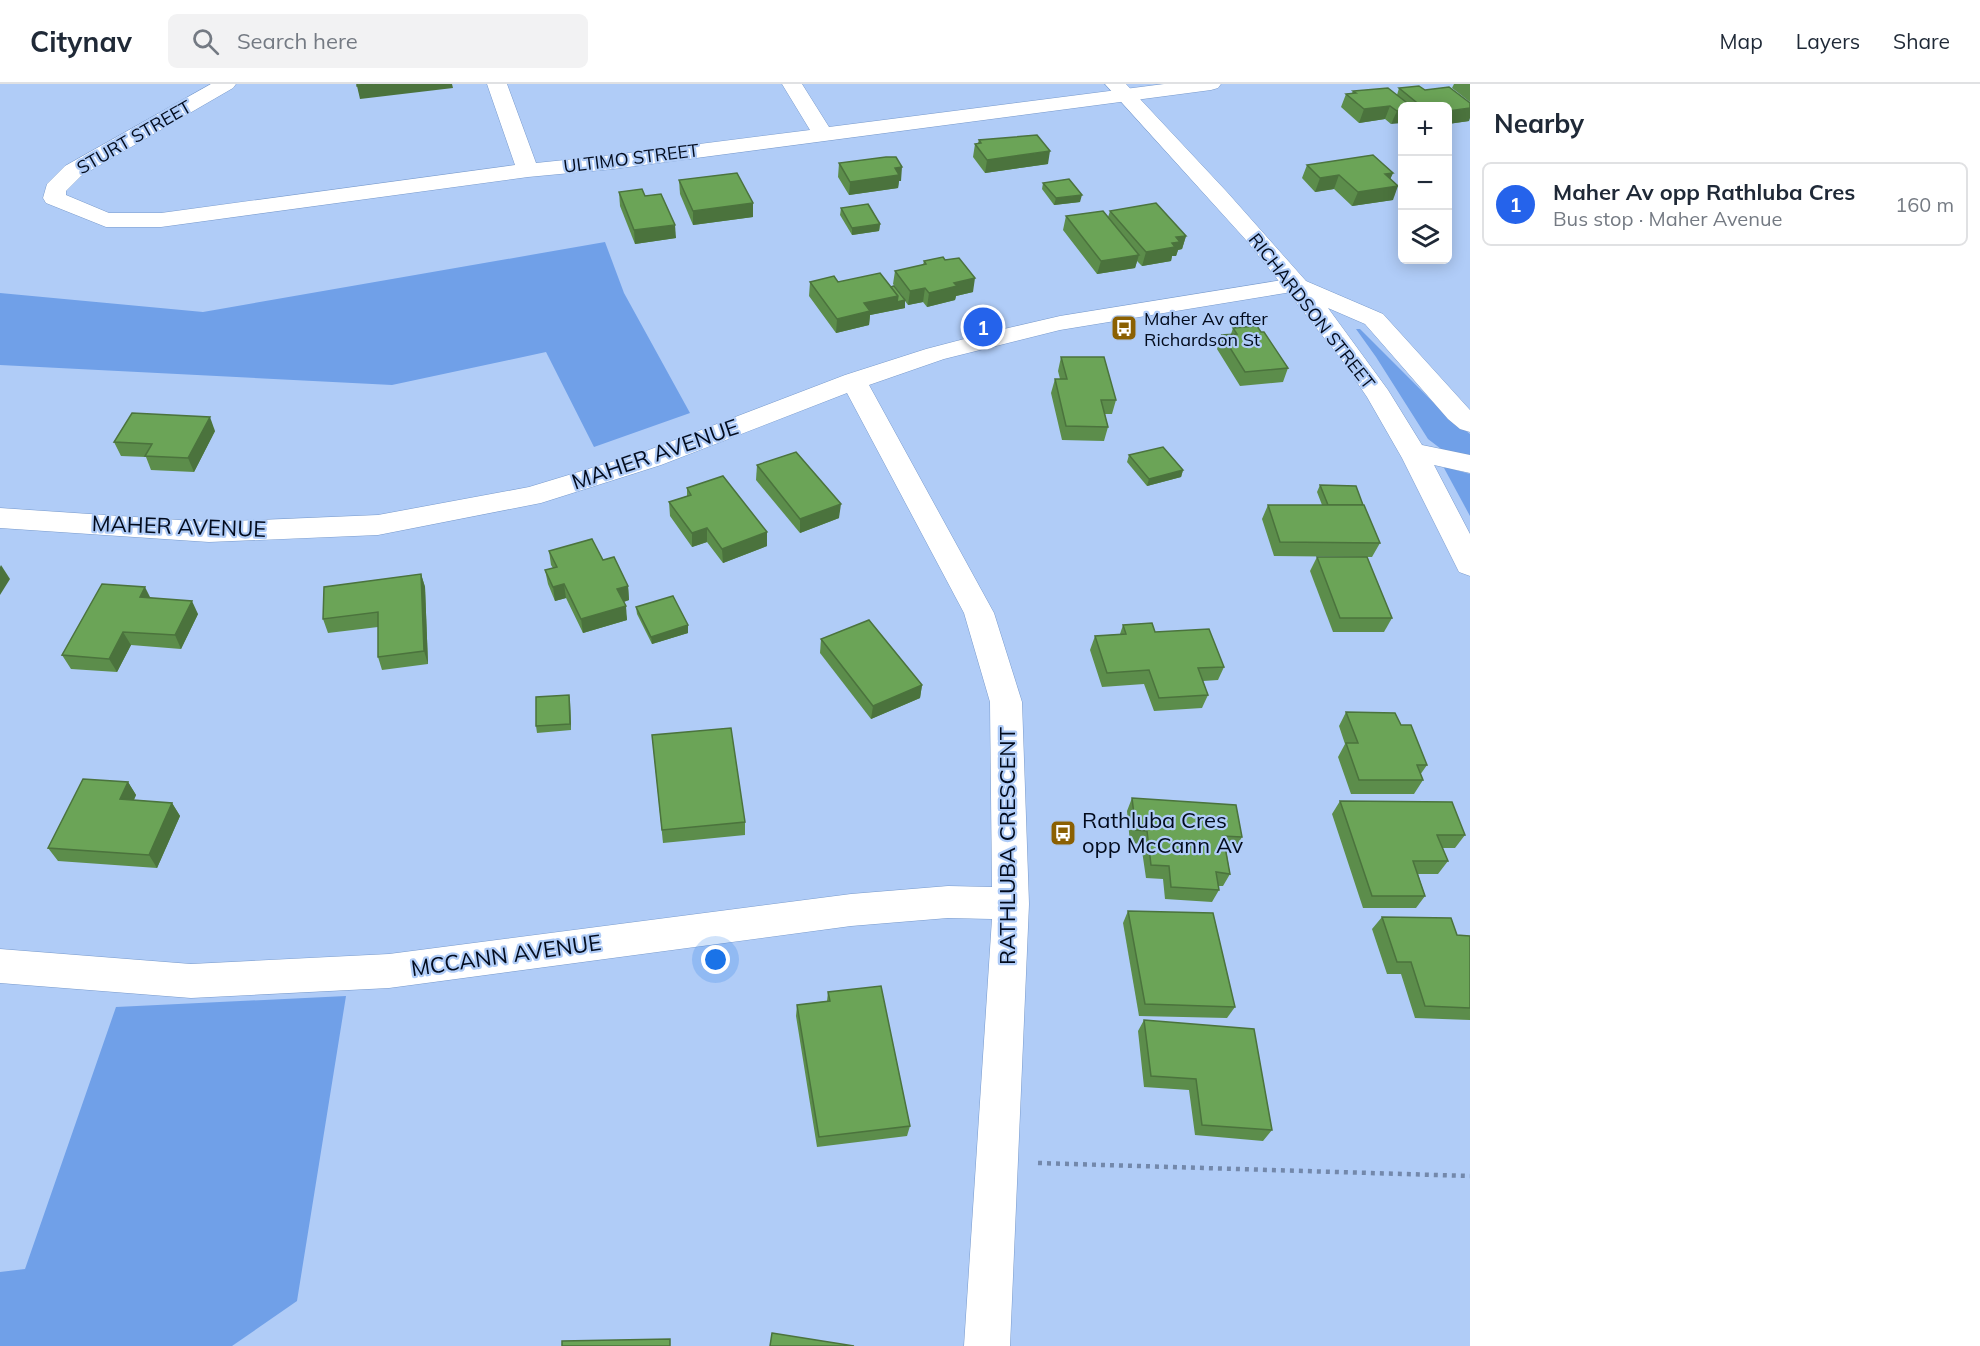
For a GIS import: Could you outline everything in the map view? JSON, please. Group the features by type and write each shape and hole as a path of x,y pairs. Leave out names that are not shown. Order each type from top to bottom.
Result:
{"street":[{"name":"STURT STREET","path":"54,198 55,189 73,171 226,84"},
{"path":"497,84 528,170"},
{"path":"792,84 823,134"},
{"name":"ULTIMO STREET","path":"54,198 106,220 161,220 528,170 613,162 823,134 1120,89 1211,84"},
{"name":"RICHARDSON STREET","path":"1120,89 1296,285 1379,396 1413,452 1470,565"},
{"path":"1296,285 1374,319 1457,413 1470,423"},
{"name":"MAHER AVENUE","path":"0,518 209,532 378,525 531,496 651,459 854,381 935,354 1060,323 1296,285"},
{"name":"RATHLUBA CRESCENT","path":"854,381 979,614 1006,702 1011,904 995,1162 987,1346"},
{"path":"1413,452 1470,464"},
{"name":"MCCANN AVENUE","path":"0,966 190,981 389,971 851,910 948,902 1011,904"}],"path":[{"path":"995,1162 1470,1176"}],"shaded area":[{"path":"605,242 624,293 690,413 594,447 546,352 392,385 0,365 0,293 203,312"},
{"path":"1356,329 1360,329 1449,418 1470,434 1470,458 1445,452 1428,439"},
{"path":"1444,468 1470,474 1470,516"},
{"path":"346,996 297,1301 232,1346 0,1346 0,1272 25,1269 116,1007"}],"building":[{"path":"1419,86 1425,90 1449,87 1470,103 1470,108 1452,110 1452,102 1416,102 1399,88"},
{"path":"1388,88 1406,102 1398,102 1397,111 1390,106 1364,109 1346,94 1356,93 1353,91"},
{"path":"1037,135 1050,151 987,160 975,144 981,143 979,140"},
{"path":"1373,155 1393,173 1385,174 1398,186 1358,192 1339,175 1320,178 1307,165"},
{"path":"896,157 902,167 895,168 899,175 850,182 839,163"},
{"path":"737,173 753,203 693,211 679,180"},
{"path":"1069,179 1082,195 1056,198 1043,183"},
{"path":"642,189 645,196 661,194 675,225 634,230 619,192"},
{"path":"1156,203 1186,236 1176,237 1180,242 1172,243 1175,247 1146,252 1110,211"},
{"path":"868,204 880,224 852,228 841,208"},
{"path":"1103,211 1139,255 1101,261 1066,216"},
{"path":"943,257 945,260 959,258 975,278 954,283 957,286 929,293 925,288 910,291 895,271 926,264 924,261"},
{"path":"880,273 898,296 864,303 870,311 837,319 810,282 834,276 838,282"},
{"path":"894,286 905,300 897,302 898,296 891,287"},
{"path":"1257,326 1261,332 1264,332 1288,368 1245,372 1222,335 1237,334 1233,328"},
{"path":"1061,357 1104,357 1116,400 1101,400 1108,427 1066,426 1055,379 1067,379"},
{"path":"132,413 210,417 188,458 145,456 152,444 114,442"},
{"path":"1163,447 1183,470 1149,479 1129,455"},
{"path":"796,452 841,504 800,519 757,465"},
{"path":"723,476 767,532 722,549 707,528 692,533 669,502 691,495 687,488"},
{"path":"1320,485 1356,486 1363,505 1328,505"},
{"path":"1268,505 1364,505 1380,543 1280,542"},
{"path":"592,539 603,560 614,557 628,586 617,589 626,606 581,619 564,584 553,587 545,570 557,567 549,551"},
{"path":"1317,557 1367,557 1392,618 1340,618"},
{"path":"421,574 424,651 378,657 378,612 323,619 324,587"},
{"path":"102,584 145,587 140,597 192,601 175,635 123,632 109,659 62,655"},
{"path":"673,596 688,625 651,637 636,607"},
{"path":"869,620 922,685 873,706 821,639"},
{"path":"1152,623 1155,632 1209,629 1224,667 1198,668 1208,695 1159,698 1149,670 1107,673 1095,636 1126,634 1123,625"},
{"path":"569,695 570,724 536,726 536,697"},
{"path":"1346,712 1395,713 1401,725 1411,725 1427,765 1417,765 1423,780 1359,780 1346,743 1358,743"},
{"path":"731,728 745,822 662,830 652,735"},
{"path":"83,779 128,782 120,799 172,803 149,855 48,848"},
{"path":"1132,798 1236,805 1242,837 1223,836 1230,874 1216,872 1219,890 1171,887 1169,866 1151,865 1147,831 1136,830"},
{"path":"1340,801 1452,802 1465,835 1437,835 1448,861 1413,861 1425,896 1372,896"},
{"path":"1128,911 1213,913 1235,1007 1145,1004"},
{"path":"1382,917 1451,918 1457,935 1470,936 1470,1008 1425,1006 1411,962 1397,962"},
{"path":"881,986 910,1126 819,1137 797,1005 830,1001 828,992"},
{"path":"1144,1020 1254,1029 1272,1130 1202,1125 1196,1079 1151,1076"},
{"path":"772,1333 854,1346 770,1346"},
{"path":"670,1339 670,1346 562,1346 562,1341"}],"place":[{"name":"Maher Av opp Rathluba Cres","path":"983,327"},
{"name":"Maher Av after Richardson St","path":"1124,328"},
{"name":"Rathluba Cres opp McCann Av","path":"1063,833"}]}
